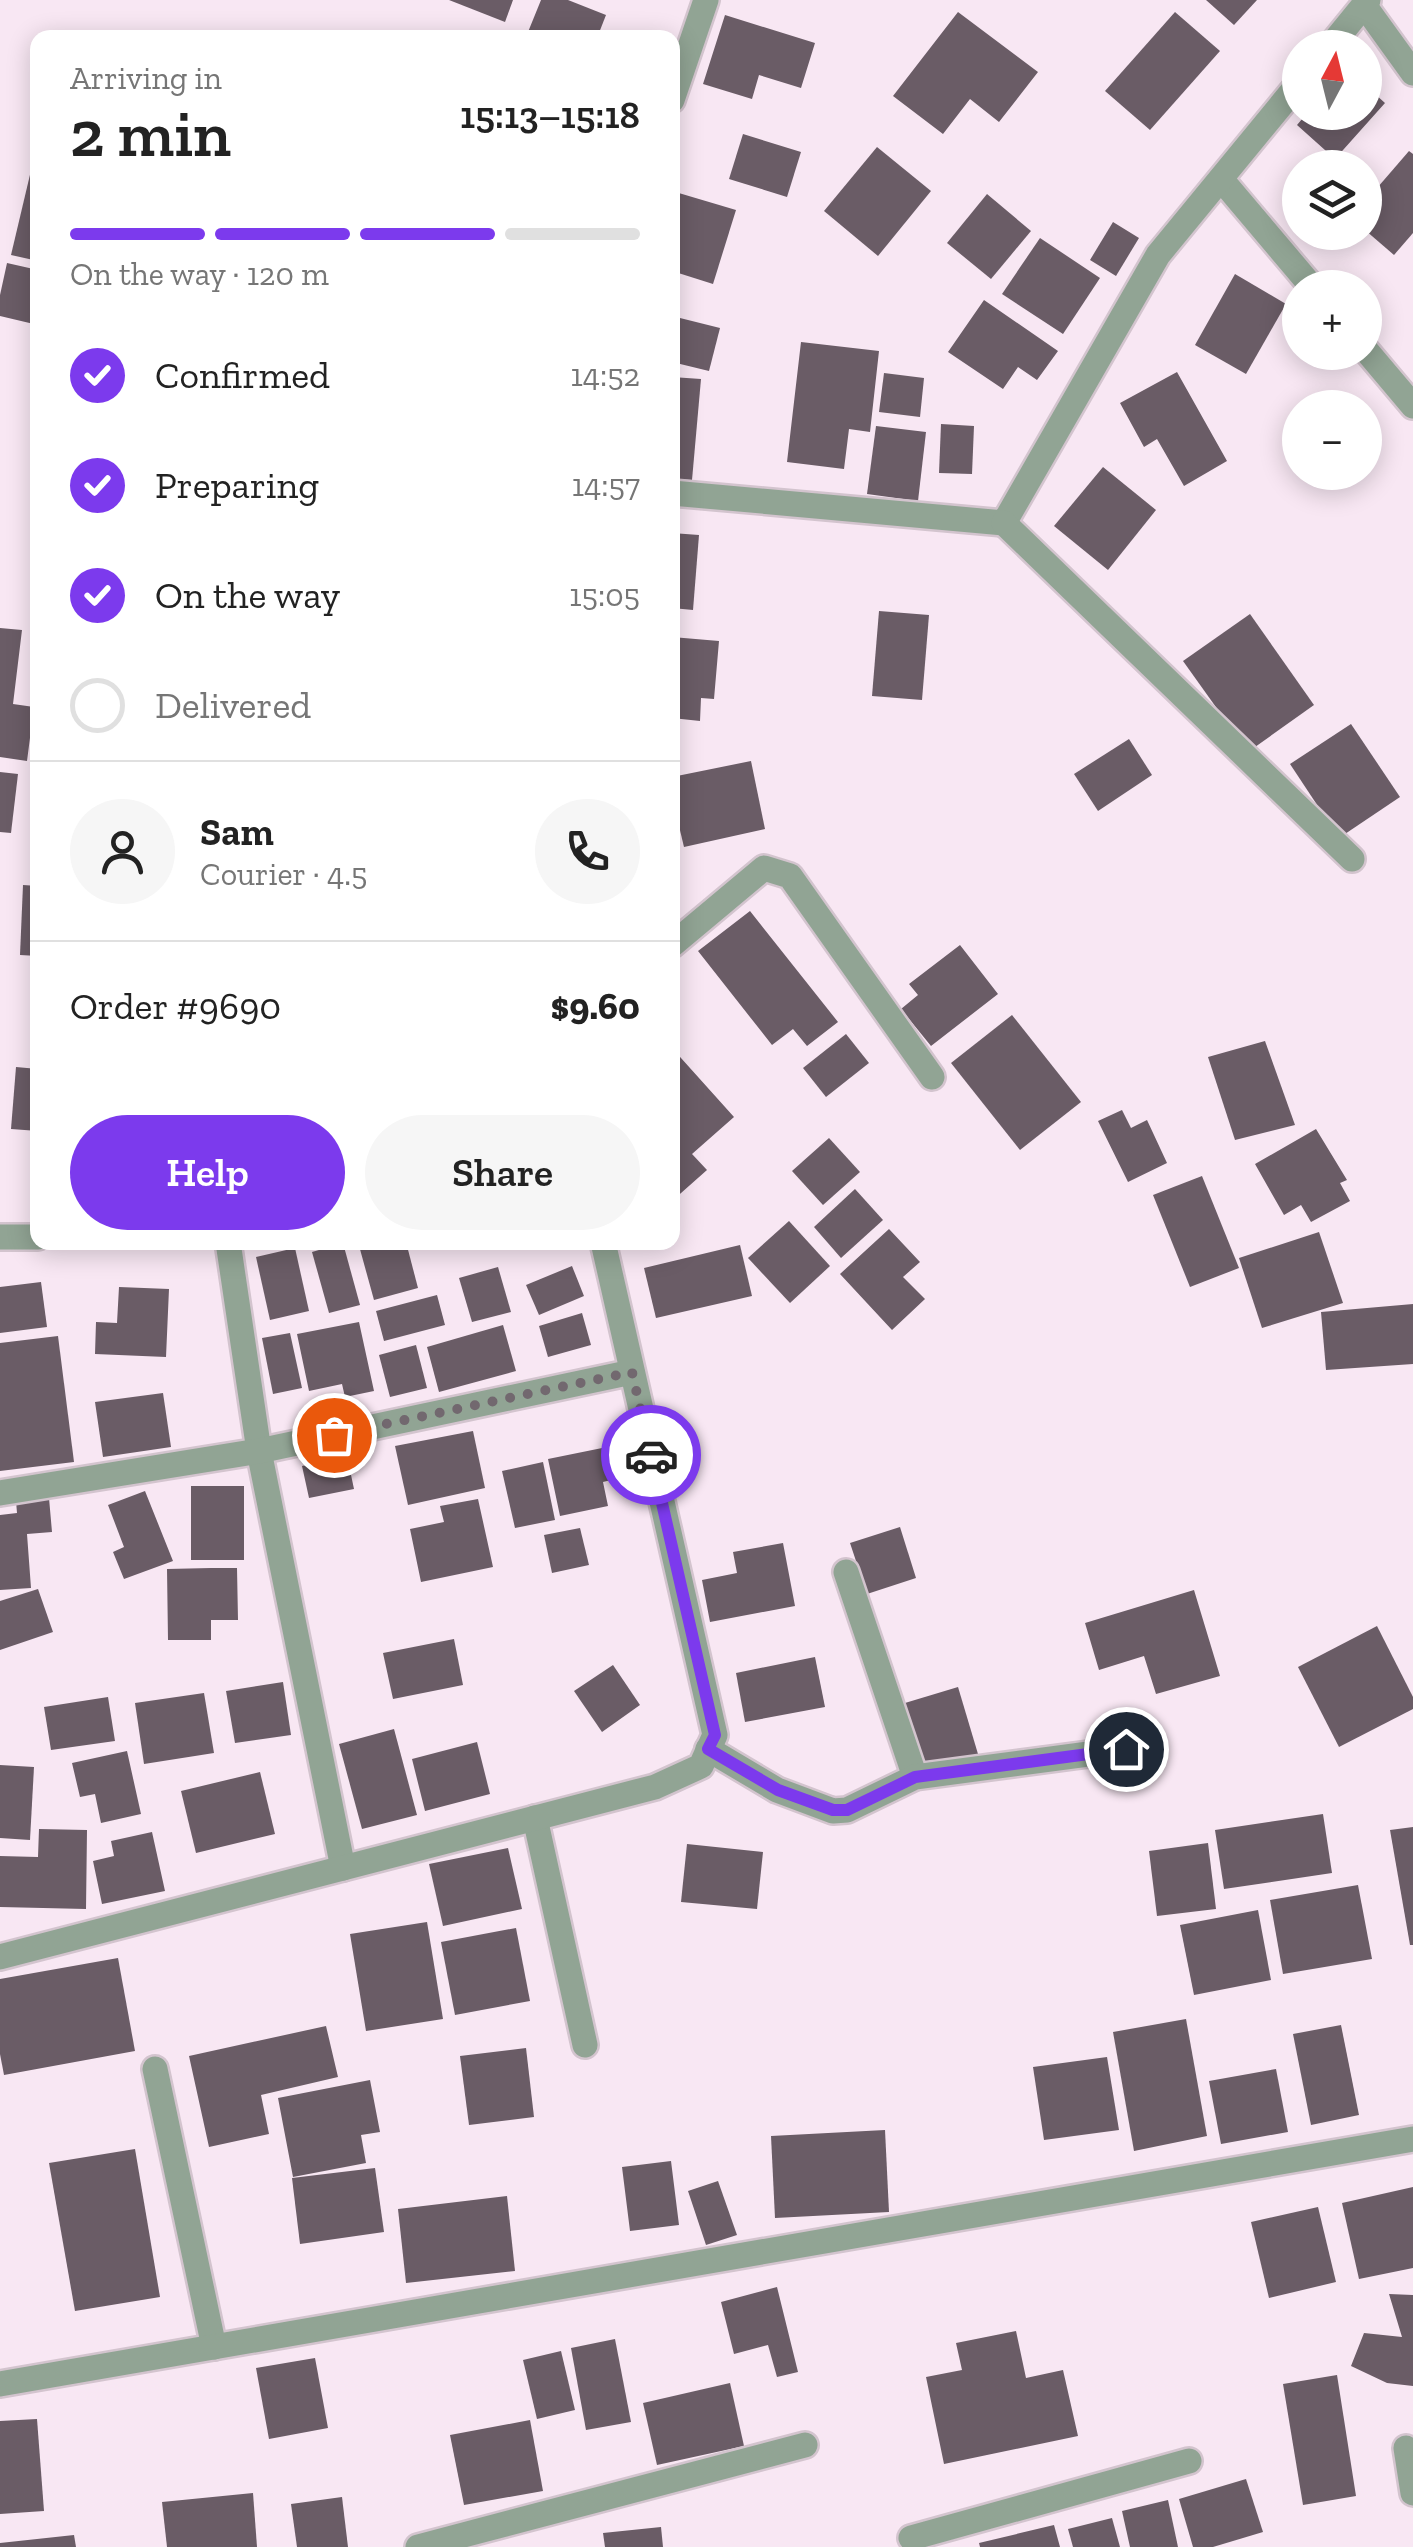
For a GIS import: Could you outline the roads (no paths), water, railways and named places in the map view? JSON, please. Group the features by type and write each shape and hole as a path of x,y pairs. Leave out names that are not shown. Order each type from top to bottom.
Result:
{"street":[{"path":"680,76 706,0"},
{"path":"1343,30 1366,2 1413,73"},
{"path":"1004,523 1158,254 1282,104"},
{"path":"1220,179 1298,270"},
{"path":"1382,369 1413,406"},
{"path":"680,495 1004,523 1352,859"},
{"path":"680,938 764,868 790,876 932,1076"},
{"path":"0,1238 30,1238"},
{"path":"229,1250 259,1451 343,1868"},
{"path":"0,1956 655,1787 701,1766 715,1735 604,1250"},
{"path":"0,1493 259,1451 632,1372"},
{"path":"846,1572 915,1777"},
{"path":"708,1749 778,1790 833,1810 847,1810 915,1777 1126,1749"},
{"path":"535,1818 585,2045"},
{"path":"156,2070 214,2347"},
{"path":"0,2384 1413,2139"},
{"path":"418,2547 805,2445"},
{"path":"1406,2448 1413,2492"},
{"path":"903,2512 912,2542 1188,2461"}]}
